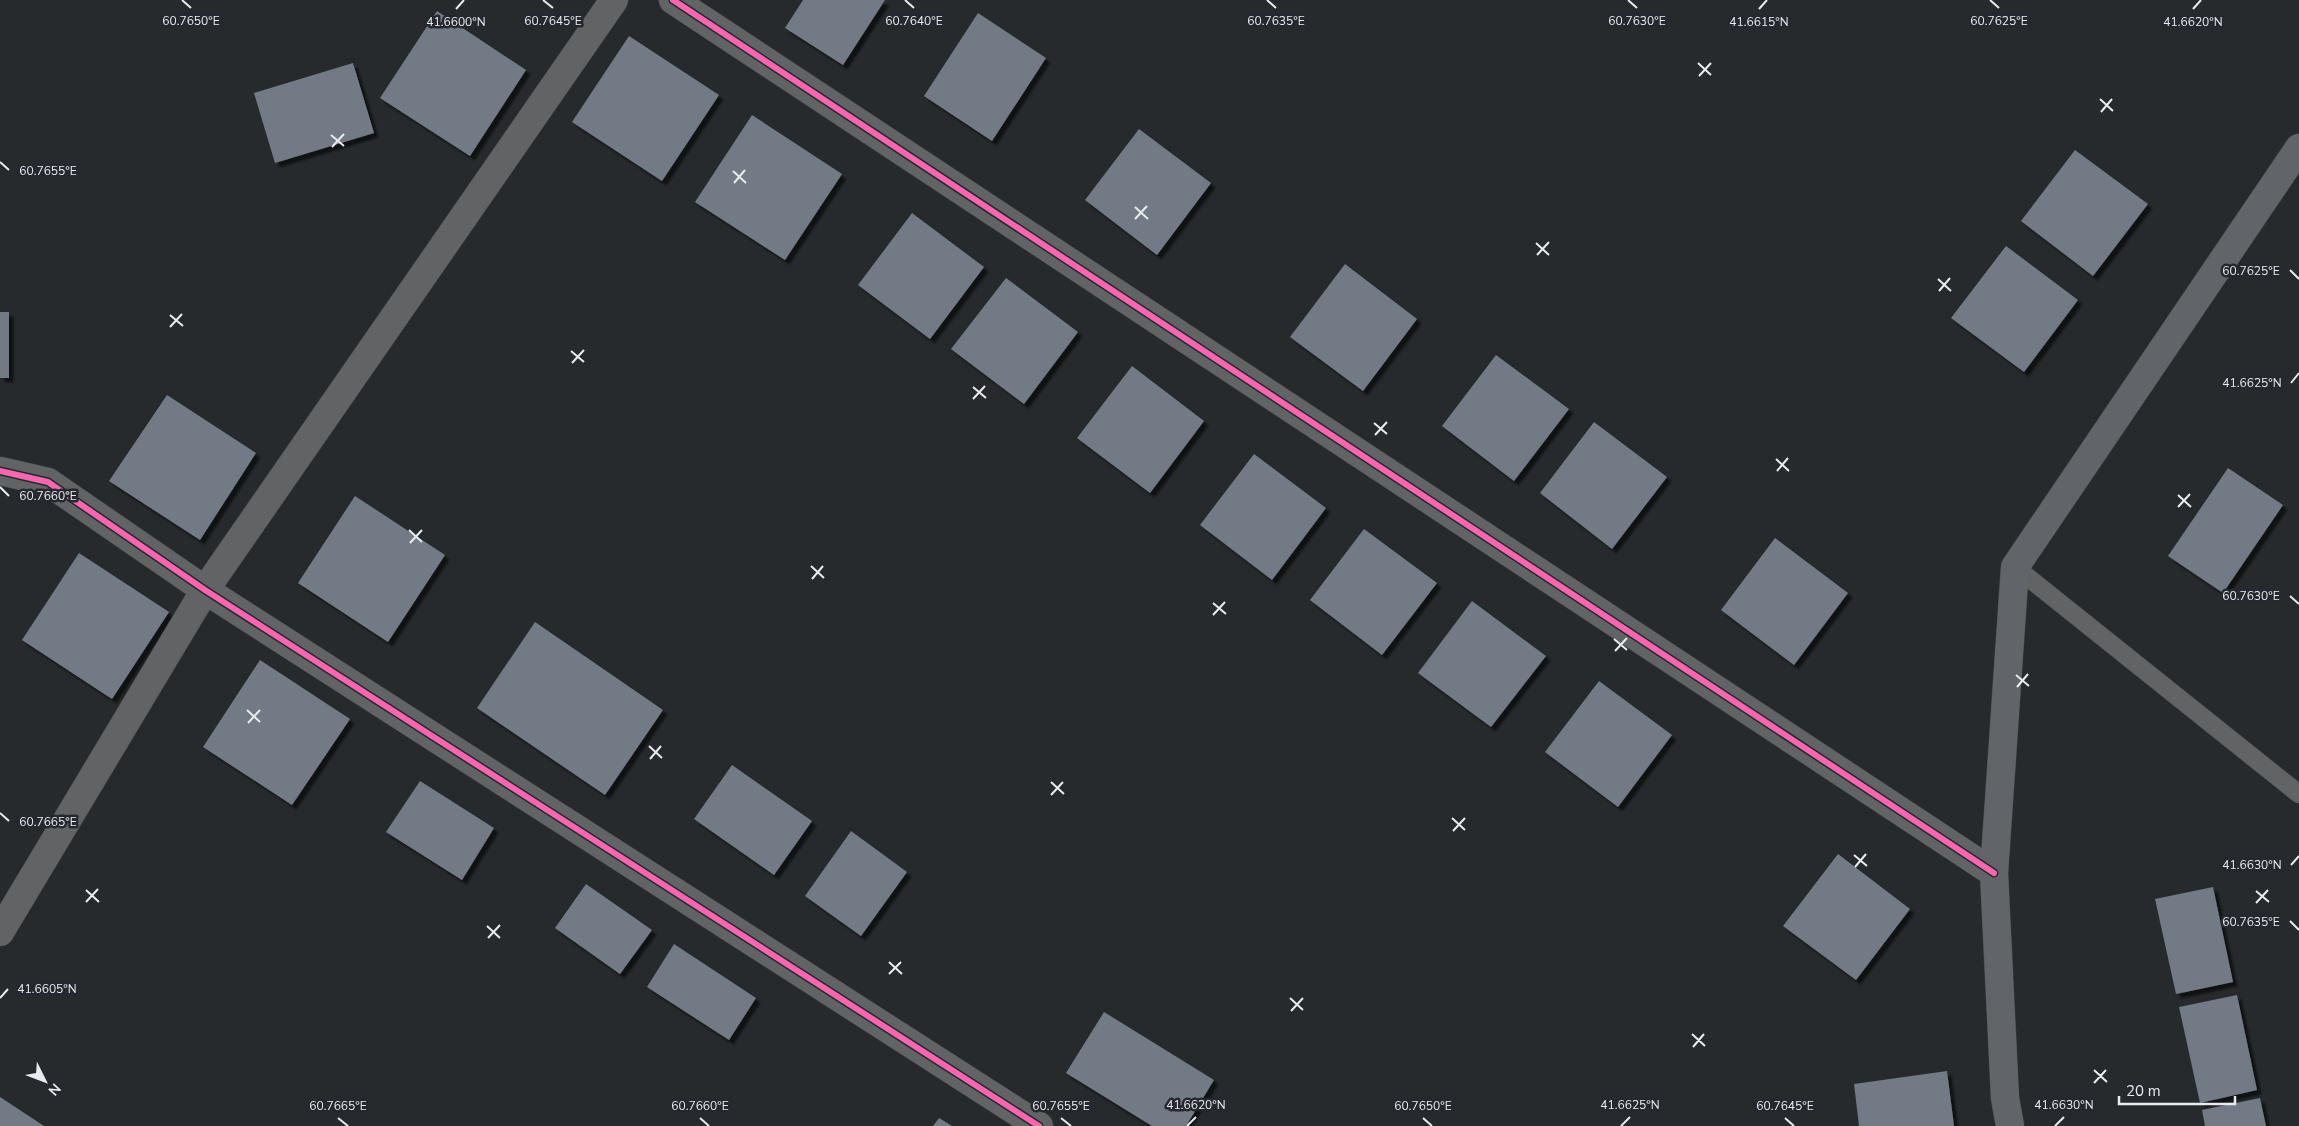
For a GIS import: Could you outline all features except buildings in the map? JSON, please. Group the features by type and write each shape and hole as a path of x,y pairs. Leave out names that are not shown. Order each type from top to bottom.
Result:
{"street":[{"path":"0,932 205,590 614,0"},
{"path":"674,0 1994,873"},
{"path":"2010,1126 2005,1098 1994,873 2015,567 2299,148"},
{"path":"0,471 48,482 205,590 1039,1126"}],"lane":[{"path":"2015,567 2299,794"}],"cycle path":[{"path":"673,0 1994,873"},
{"path":"0,471 48,482 205,590 1039,1126"}]}
